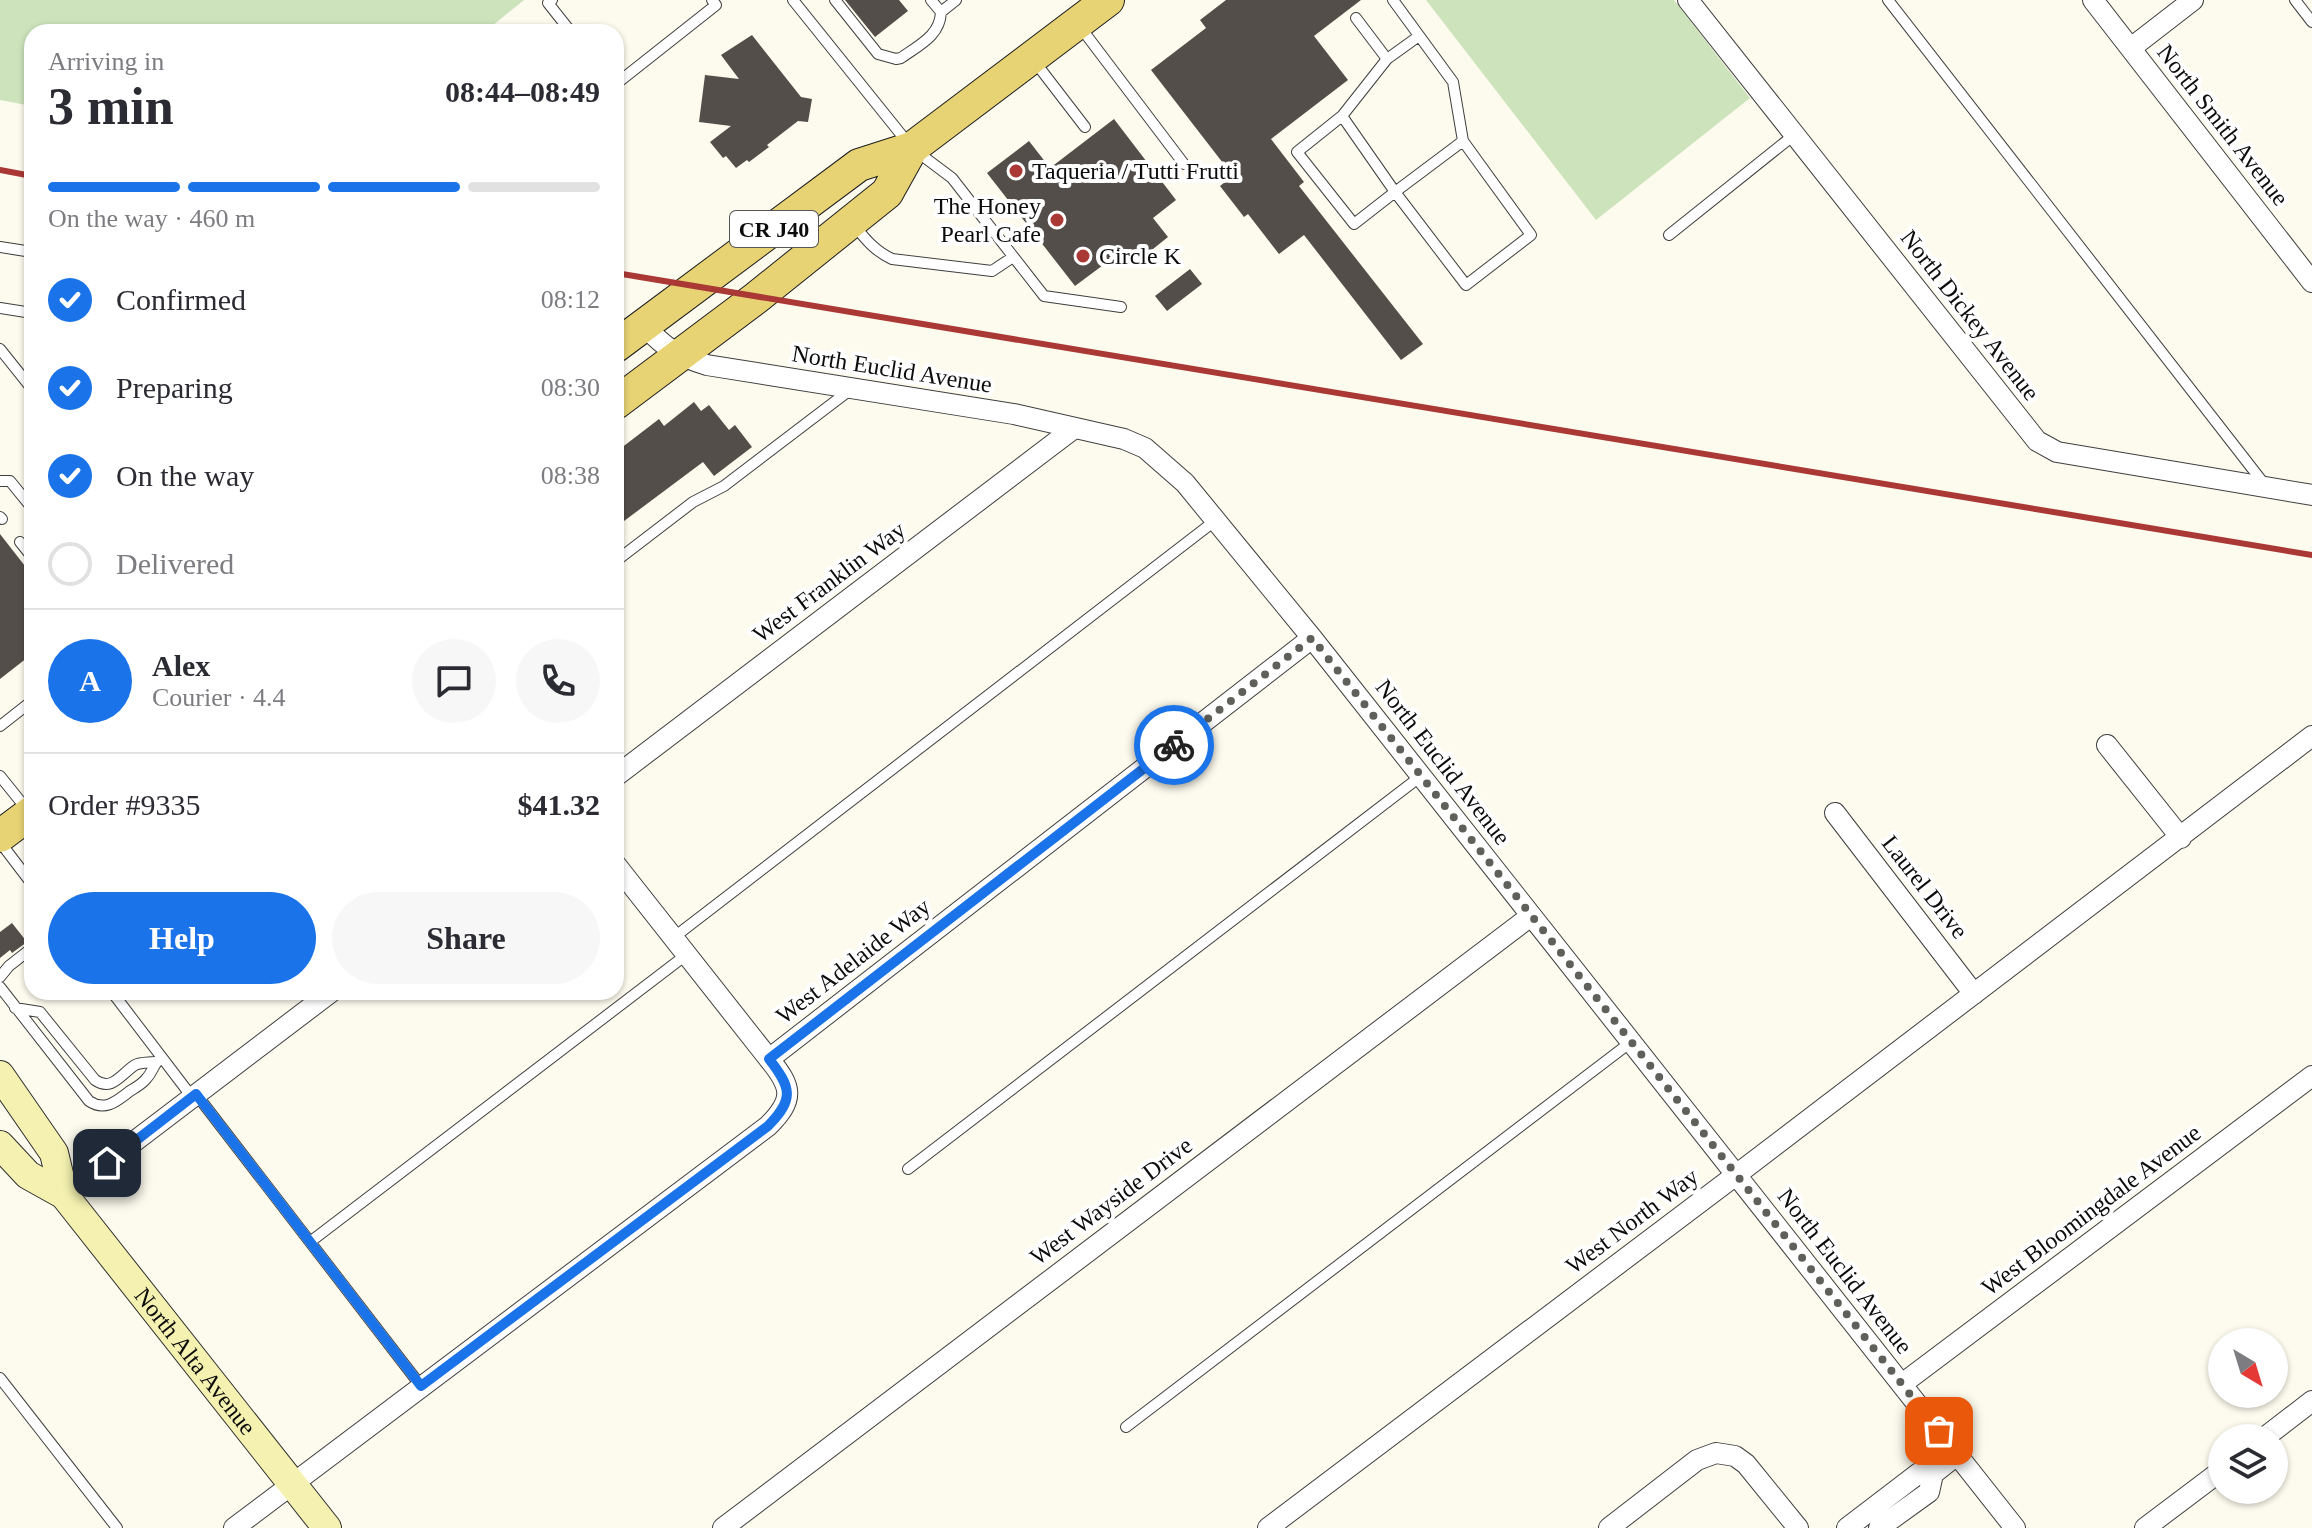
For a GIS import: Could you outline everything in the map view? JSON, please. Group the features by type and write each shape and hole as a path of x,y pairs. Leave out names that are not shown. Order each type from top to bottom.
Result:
{"main road":[{"name":"CR J40","path":"624,340 859,165 912,148 1108,0"},
{"name":"CR J40","path":"624,397 887,193 912,148"},
{"path":"0,839 24,818"},
{"name":"North Alta Avenue","path":"0,1075 54,1153 64,1195"},
{"name":"North Alta Avenue","path":"0,1145 28,1175 64,1195 327,1528"}],"street":[{"name":"North Dickey Avenue","path":"1688,0 2037,441 2057,452 2312,495"},
{"name":"North Smith Avenue","path":"2093,0 2312,282"},
{"path":"2131,48 2193,0"},
{"name":"North Euclid Avenue","path":"644,326 679,356 727,369 1014,414 1124,439 1145,448 1185,483 1312,638 2015,1528"},
{"name":"West Franklin Way","path":"624,770 1073,429"},
{"name":"West Adelaide Way","path":"234,1528 768,1126 783,1111 787,1096 785,1079 769,1059 1312,638"},
{"name":"West North Way","path":"1268,1528 2312,736"},
{"path":"2107,745 2181,838"},
{"name":"Laurel Drive","path":"1835,813 1974,994"},
{"path":"624,875 769,1059"},
{"name":"West Wayside Drive","path":"723,1528 1531,916"},
{"path":"64,1195 320,1000"},
{"name":"West Bloomingdale Avenue","path":"1902,1384 2312,1076"},
{"path":"2282,1424 2312,1401"},
{"path":"1609,1528 1697,1460 1716,1453 1735,1456 1746,1464 1798,1528"},
{"path":"1879,1528 1929,1492 1933,1474 1957,1455"},
{"path":"1847,1528 1919,1473 1933,1474"},
{"path":"2145,1528 2208,1481"}],"lane":[{"path":"552,0 548,3 565,24"},
{"path":"624,78 716,5 712,0"},
{"path":"793,0 912,148 952,178 1044,296 1121,307"},
{"path":"835,0 878,54 896,59 931,36 938,29 941,12 956,0"},
{"path":"931,0 941,12"},
{"path":"1342,116 1466,285 1531,235 1463,141 1453,82 1393,0"},
{"path":"1888,0 2266,487"},
{"path":"2295,0 2312,22"},
{"path":"1356,18 1387,59"},
{"path":"1077,23 1184,164"},
{"path":"1419,36 1387,59 1342,116 1297,152 1354,224 1463,141"},
{"path":"1031,57 1085,127"},
{"path":"1669,235 1794,135"},
{"path":"852,222 870,245 892,259 992,271 1013,257"},
{"path":"0,247 24,251"},
{"path":"0,308 24,312"},
{"path":"0,349 24,379"},
{"path":"624,555 693,502 724,486 851,390"},
{"path":"0,481 10,481 24,498"},
{"path":"673,938 1216,520"},
{"path":"20,542 24,547"},
{"path":"0,726 24,707"},
{"path":"0,776 24,804"},
{"path":"908,1169 1421,776"},
{"path":"0,839 24,873"},
{"path":"0,977 24,954"},
{"path":"310,1242 686,955"},
{"path":"0,987 96,1106 116,1102 148,1078 158,1060"},
{"path":"117,1000 158,1060 194,1096 421,1386"},
{"path":"15,1008 42,1014 100,1084 111,1083 138,1063 158,1060"},
{"path":"1126,1427 1631,1042"},
{"path":"0,1378 117,1528"}],"green space":[{"path":"0,0 524,0 494,24 24,24 24,104 0,100"},
{"path":"1426,0 1674,0 1750,98 1596,220"}],"building":[{"path":"845,0 899,0 908,11 875,37"},
{"path":"1226,0 1361,0 1314,36 1348,80 1271,139 1304,182 1299,186 1423,344 1401,360 1304,235 1279,254 1248,214 1244,217 1220,186 1233,176 1151,70 1206,28 1200,20"},
{"path":"752,35 801,97 812,99 808,122 798,121 767,145 769,147 736,168 710,142 731,126 699,122 705,75 739,79 721,55"},
{"path":"1114,119 1176,200 1153,218 1168,237 1133,265 1122,251 1075,286 987,173 1029,141 1050,168"},
{"path":"1190,269 1202,284 1167,311 1155,296"},
{"path":"694,402 701,411 709,405 729,430 735,425 752,447 714,476 703,462 624,521 624,446 659,419 664,426"},
{"path":"0,534 24,565 24,660 0,679"},
{"path":"12,923 24,938 24,944 0,958 0,932"}],"railway":[{"path":"0,170 24,174"},
{"path":"624,274 2312,555"}],"way so far":[{"path":"1174,745 1312,638 1939,1431"}],"place":[{"name":"Taqueria / Tutti Frutti","path":"1016,171"},
{"name":"The Honey Pearl Cafe","path":"1057,220"},
{"name":"Circle K","path":"1083,256"}],"route":[{"path":"107,1163 196,1094 421,1386 768,1126 783,1111 787,1096 785,1079 769,1059 1174,745"}]}
